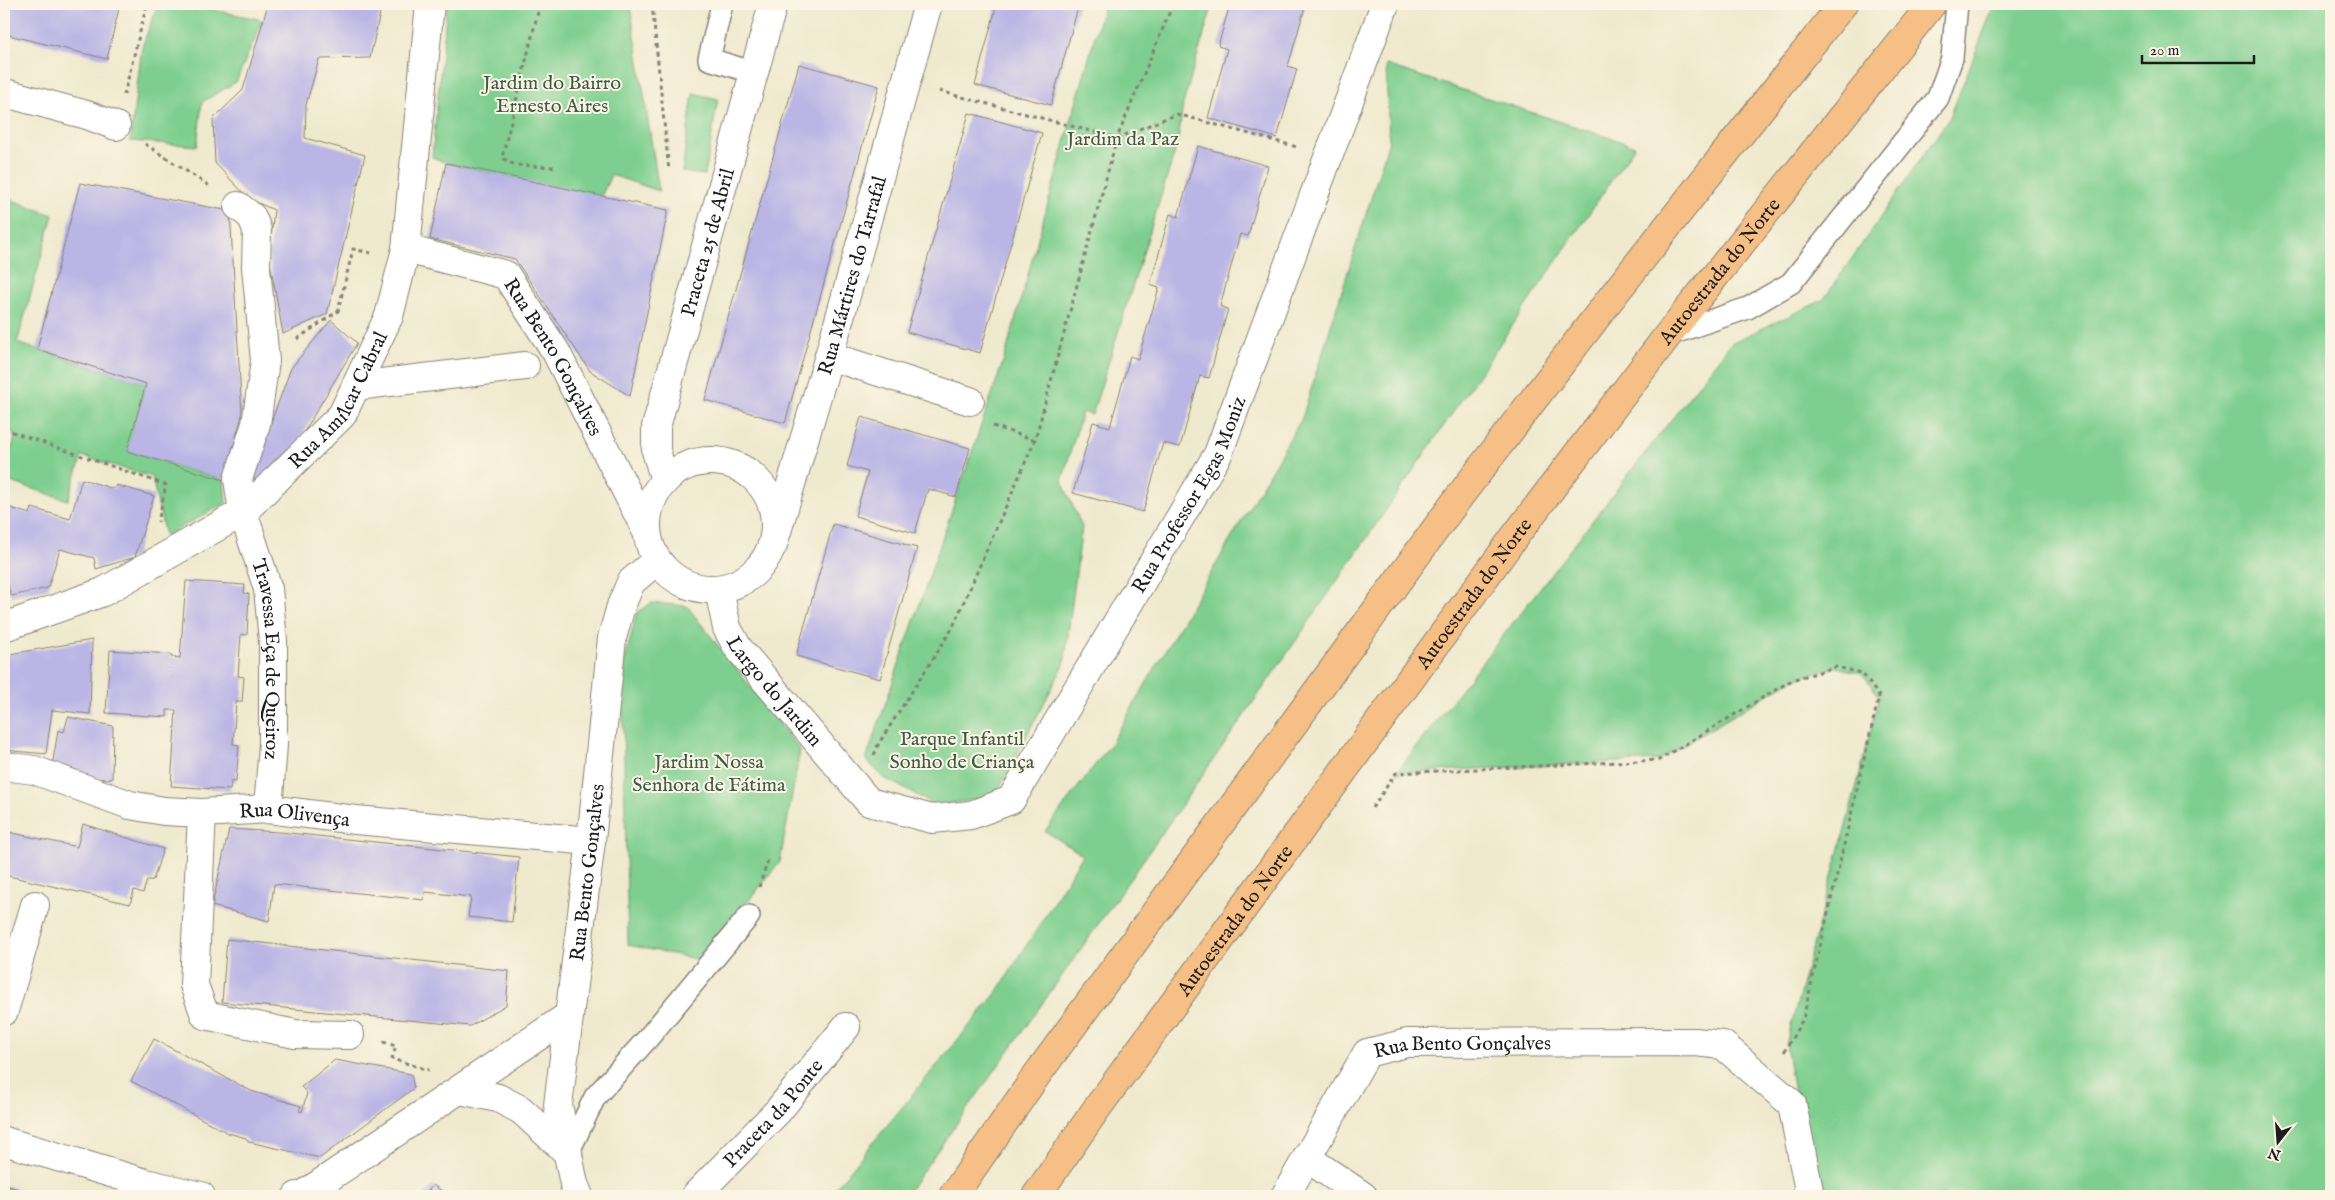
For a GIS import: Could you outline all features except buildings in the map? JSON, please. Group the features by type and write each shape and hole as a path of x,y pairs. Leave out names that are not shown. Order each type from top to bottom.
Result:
{"highway":[{"path":"953,1196 1036,1076 1459,497 1611,298 1843,4"},
{"name":"Autoestrada do Norte","path":"1036,1196 1095,1111 1515,536 1668,335 1932,4"}],"street":[{"name":"Rua Amílcar Cabral","path":"4,627 103,592 243,512 342,415 390,316 405,255 430,4"},
{"name":"Praceta 25 de Abril","path":"664,480 656,451 656,427 773,4"},
{"name":"Rua Mártires do Tarrafal","path":"773,545 829,356 928,4"},
{"name":"Rua Professor Egas Moniz","path":"851,778 869,802 932,819 971,815 1011,800 1218,454 1385,4"},
{"path":"5,100 87,115 116,126"},
{"name":"Travessa Eça de Queiroz","path":"238,206 252,217 257,230 256,267 265,362 256,424 238,479 243,512 268,589 273,641 273,745 268,809"},
{"name":"Rua Bento Gonçalves","path":"405,255 506,275 556,352 646,530"},
{"path":"829,356 970,401"},
{"path":"356,386 525,366"},
{"path":"717,461 735,465 752,475 765,490 773,507 776,526 773,545 765,562 753,575 737,585 719,590 701,589 684,584 668,574 656,561 646,530 648,512 654,495 664,480 679,469 698,462 717,461"},
{"name":"Rua Bento Gonçalves","path":"579,1196 558,1104 591,841 612,638 621,606 631,582 656,561"},
{"name":"Largo do Jardim","path":"719,590 727,628 738,648 851,778"},
{"name":"Rua Olivença","path":"4,766 34,770 130,805 164,811 202,813 268,809 356,820 591,841"},
{"path":"202,813 194,985 205,1015 295,1034 350,1034"},
{"path":"4,1011 35,905"},
{"path":"297,1196 303,1195 568,1016"},
{"name":"Praceta da Ponte","path":"695,1196 778,1111 846,1027"},
{"name":"Rua Bento Gonçalves","path":"1285,1196 1367,1053 1407,1043 1695,1042 1723,1045 1768,1083"},
{"path":"1768,1083 1792,1104 1810,1196"},
{"path":"460,1090 498,1098 521,1110 568,1153"},
{"path":"4,1141 144,1190 201,1196"},
{"path":"1307,1158 1364,1196"}],"lane":[{"path":"722,4 709,59 755,73"},
{"path":"1668,335 1748,308 1791,283 1938,98 1952,58 1957,4"},
{"path":"568,1153 595,1098 648,1038 749,916"}],"path":[{"path":"147,4 116,126 176,162 238,206"},
{"path":"540,4 502,158 515,165 554,167"},
{"path":"652,4 669,171"},
{"path":"851,778 870,764 879,743 952,629 1035,440 1117,138 1173,4"},
{"path":"906,82 1117,138 1178,114 1329,156"},
{"path":"265,362 338,311 353,249 405,255"},
{"path":"4,384 4,389"},
{"path":"4,429 166,485"},
{"path":"1372,808 1396,773 1659,760 1792,680 1836,667 1862,673 1879,696 1803,1019 1768,1083"},
{"path":"396,1046 392,1059 417,1065"}],"green space":[{"path":"158,4 184,4 263,20 236,82 202,102 197,146 130,141 142,47"},
{"name":"Jardim do Bairro Ernesto Aires","path":"447,4 630,4 659,191 611,175 601,197 446,163 432,157"},
{"name":"Jardim da Paz","path":"1104,4 1213,4 1183,104 1178,142 1092,415 1082,412 1062,481 1082,527 1064,665 995,796 937,806 884,778 866,760 1005,356"},
{"path":"1998,4 2331,4 2331,1196 1811,1196 1786,1044 1855,793 1879,696 1862,673 1836,667 1792,680 1659,760 1396,773 1731,343 1823,300 1950,117 1991,13"},
{"path":"1386,65 1635,146 1182,805 905,1196 829,1196 998,991 1083,855 1045,831 1110,745 1302,418 1389,141"},
{"path":"693,93 718,99 705,175 682,172"},
{"path":"4,197 53,215 17,343 146,384 128,451 224,480 226,503 165,536 152,477 82,456 68,500 4,480 4,472 15,438 4,414"},
{"name":"Jardim Nossa Senhora de Fátima","path":"652,603 687,606 800,750 780,862 701,960 628,945 622,672 637,612"}],"park label":[{"name":"Parque Infantil Sonho de Criança","path":"962,750"}]}
